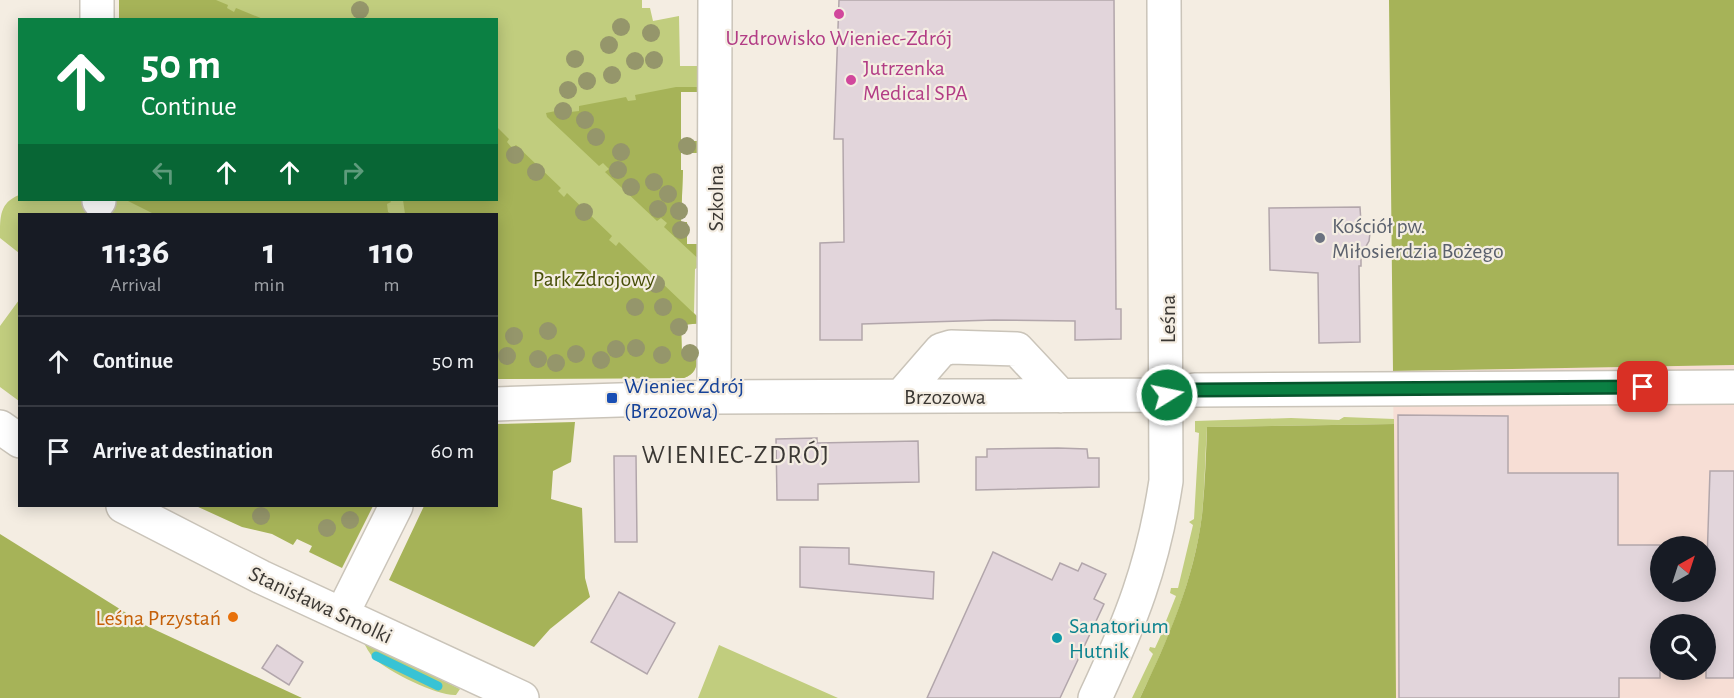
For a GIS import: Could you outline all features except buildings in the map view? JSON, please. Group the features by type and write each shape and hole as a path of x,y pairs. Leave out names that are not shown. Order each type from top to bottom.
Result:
{"street":[{"path":"97,0 97,18"},
{"name":"Szkolna","path":"714,397 715,0"},
{"name":"Leśna","path":"1095,698 1129,625 1154,549 1166,481 1164,0"},
{"path":"901,396 941,350 951,347 1017,349 1061,396"},
{"name":"Brzozowa","path":"498,404 714,397 1167,395 1196,390 1734,387"},
{"path":"0,427 18,440"},
{"name":"Stanisława Smolki","path":"125,507 261,576 522,698"},
{"path":"342,614 396,507"}],"shaded area":[{"path":"1734,365 1734,698 1396,698 1393,371"}],"green space":[{"name":"Park Zdrojowy","path":"119,0 642,0 642,8 650,8 653,21 679,16 680,66 703,66 703,92 681,92 681,141 703,141 681,153 681,170 683,170 681,222 687,222 687,244 701,244 704,264 695,269 694,313 704,323 681,325 682,357 697,357 694,370 684,378 498,379 498,213 18,213 18,252 0,238 0,223 5,206 18,196 18,201 498,201 498,18 119,18"},
{"path":"119,0 216,0 228,5 227,8 234,12 236,8 261,18 119,18"},
{"path":"1389,0 1734,0 1734,365 1393,371"},
{"path":"676,87 703,87 703,92 681,92 681,141 703,141 703,153 681,153 681,170 683,170 681,222 687,222 687,244 701,244 704,264 664,227 667,223 661,218 657,221 605,172 609,169 603,163 599,166 547,117 546,113 570,108 570,112 579,111 579,106 626,97 628,101 636,100 635,95"},
{"path":"498,128 509,139 507,142 512,148 516,145 561,188 558,191 564,197 567,193 612,236 609,240 616,246 619,242 704,323 681,325 682,357 697,357 696,368 684,378 498,379 498,213 405,213 403,201 498,201"},
{"path":"128,201 391,202 387,204 390,213 152,213"},
{"path":"18,301 18,400 0,387 0,326"},
{"path":"1344,417 1394,419 1394,424 1207,427 1202,515 1193,563 1160,654 1140,698 1132,698 1153,654 1149,650 1150,647 1155,648 1165,626 1161,622 1166,621 1176,596 1170,593 1171,588 1178,588 1193,525 1189,522 1194,519 1199,433 1195,432 1195,421 1291,418 1339,420"},
{"path":"575,422 571,462 553,471 551,499 582,508 585,578 590,597 550,629 534,647 389,580 424,507 498,507 498,424"},
{"path":"1394,424 1396,698 1140,698 1170,631 1193,563 1202,515 1207,427"},
{"path":"198,507 372,507 342,568 309,552 312,546 297,539 293,545 272,534 242,527"},
{"path":"0,534 147,626 302,698 0,698"},
{"path":"362,640 460,689 456,695 437,692 402,676 375,659"},
{"path":"719,645 838,698 698,698"}],"waterway":[{"path":"376,656 438,686"}],"place":[{"name":"Uzdrowisko Wieniec-Zdrój","path":"839,14"},
{"name":"Jutrzenka Medical SPA","path":"851,80"},
{"name":"Kościół pw. Miłosierdzia Bożego","path":"1320,238"},
{"name":"Wieniec Zdrój (Brzozowa)","path":"612,398"},
{"name":"Leśna Przystań","path":"233,617"},
{"name":"Sanatorium Hutnik","path":"1057,638"}],"district":[{"name":"WIENIEC-ZDRÓJ","path":"736,454"}],"route":[{"path":"1167,395 1196,390 1643,387"}]}
